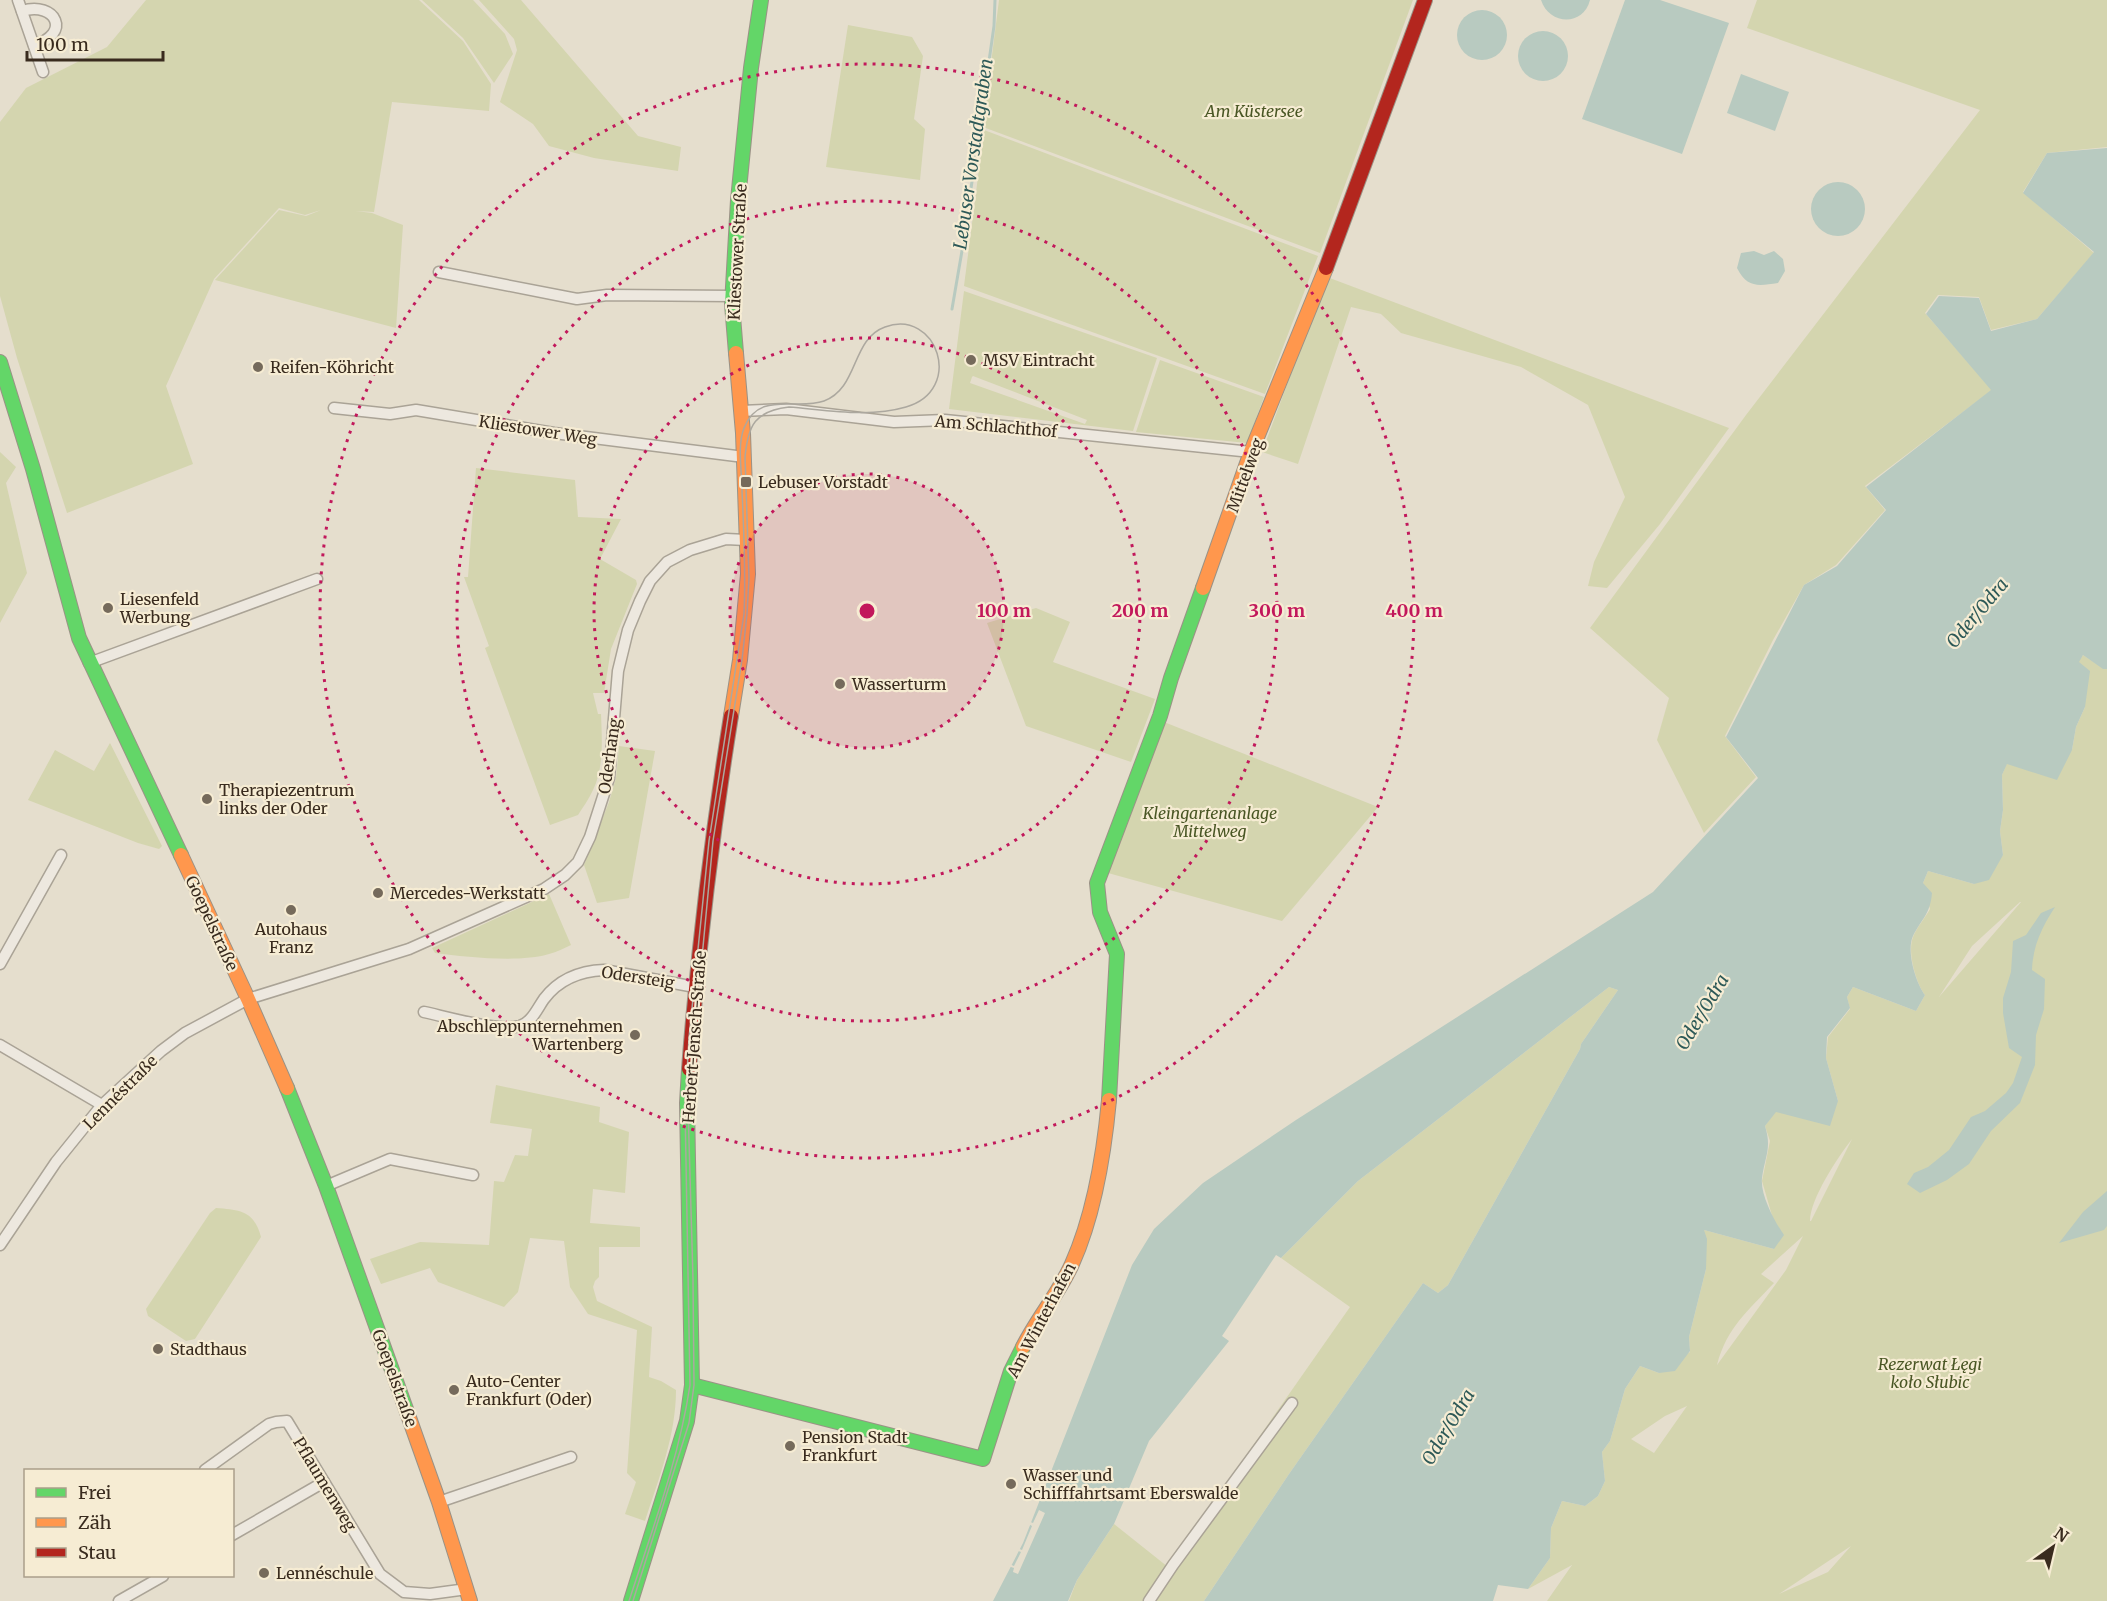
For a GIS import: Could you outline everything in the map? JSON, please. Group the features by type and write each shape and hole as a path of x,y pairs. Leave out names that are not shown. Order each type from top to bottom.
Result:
{"street":[{"path":"18,0 43,72"},
{"name":"Kliestower Straße","path":"746,540 744,457 733,296 738,200 750,68 761,0"},
{"name":"Mittelweg","path":"1117,954 1100,912 1097,883 1160,716 1171,678 1251,452 1325,271 1425,0"},
{"path":"22,11 38,8 56,19 55,31 49,39 34,45"},
{"path":"439,272 577,299 607,295 733,296"},
{"name":"Goepelstraße","path":"0,362 33,469 79,638 248,999 289,1093 326,1186 439,1502 468,1595"},
{"name":"Kliestower Weg","path":"334,408 390,414 416,410 554,433 744,457"},
{"name":"Am Schlachthof","path":"741,411 786,409 894,422 945,420 1251,452"},
{"name":"Oderhang","path":"248,999 409,949 544,889 565,875 578,862 600,809 609,778 618,671 628,630 644,592 666,562 690,550 726,539 746,540"},
{"name":"Herbert-Jensch-Straße","path":"631,1601 687,1421 692,1385 687,1103 695,987 711,834 740,660 747,596 746,540"},
{"path":"89,663 317,579"},
{"path":"0,964 61,855"},
{"name":"Am Winterhafen","path":"692,1385 984,1459 1011,1371 1027,1339 1071,1266 1085,1230 1105,1140 1112,1073 1117,954"},
{"name":"Odersteig","path":"424,1012 499,1027 525,1024 560,983 588,971 604,970 695,987"},
{"name":"Lennéstraße","path":"0,1245 56,1162 102,1105 161,1051 208,1019 248,999"},
{"path":"0,1045 102,1105"},
{"path":"326,1186 390,1159 473,1175"},
{"path":"1149,1601 1292,1403"},
{"name":"Pflaumenweg","path":"206,1469 269,1425 287,1421 380,1574 403,1597 430,1594 468,1595"},
{"path":"439,1502 571,1457"},
{"path":"234,1534 324,1482"},
{"path":"119,1601 160,1577"}],"green space":[{"path":"146,0 419,0 463,41 491,84 489,111 392,102 374,212 356,211 372,213 403,225 396,328 215,280 279,210 306,216 321,210 305,215 279,208 214,279 166,386 193,464 67,513 17,358 0,296 0,122 26,88 107,47"},
{"path":"422,0 473,0 505,34 513,54 494,83 463,38"},
{"path":"479,0 521,0 638,136 681,147 678,171 594,158 549,146 533,124 500,102 517,50 514,39"},
{"name":"Am Küstersee","path":"999,0 1413,0 1320,253 983,127"},
{"path":"1757,0 2107,0 2107,147 2047,153 2023,192 2094,253 2037,319 1991,330 1979,297 1938,295 1925,313 1992,390 1865,486 1885,510 1836,565 1804,585 1773,640 1725,736 1756,777 1704,833 1657,740 1669,698 1590,628 1746,415 1980,110 1747,28"},
{"path":"848,25 912,37 923,56 914,119 925,129 920,180 826,167"},
{"path":"984,130 1318,256 1265,394 964,286"},
{"path":"1327,277 1729,428 1660,524 1607,588 1588,586 1594,562 1625,497 1588,405 1521,367 1401,333 1381,314 1351,307 1298,464 1262,452"},
{"path":"964,291 1157,358 1133,431 949,409","holes":["973,376 1087,420 1085,424 970,383"]},
{"path":"1160,360 1264,397 1247,443 1136,432"},
{"path":"0,452 16,467 6,483 27,573 0,623"},
{"path":"476,468 575,480 578,517 621,519 600,559 636,580 637,584 611,649 604,693 593,693 598,714 601,714 602,753 597,781 578,815 550,825 485,648 489,646 464,577 468,577"},
{"path":"1036,608 1070,622 1053,662 1155,699 1131,762 1026,726 987,623"},
{"name":"Rezerwat Łęgi koło Słubic","path":"2083,655 2107,669 2107,1601 1547,1601 1572,1565 1528,1589 1550,1558 1551,1528 1562,1501 1585,1506 1598,1496 1605,1481 1602,1452 1610,1441 1625,1389 1640,1366 1659,1373 1690,1352 1689,1337 1706,1269 1704,1230 1774,1249 1773,1219 1762,1181 1770,1141 1765,1126 1775,1112 1838,1101 1826,1058 1828,1037 1850,1009 1847,997 1853,987 1916,1011 1925,995 1913,967 1911,943 1930,909 1923,883 1928,871 1974,884 2003,855 2000,831 2003,810 2002,775 2007,763 2072,750 2076,727 2085,707 2078,662","holes":["2020,902 2021,902 1939,997 1972,946","1852,1139 1810,1221 1815,1201 1833,1167","1803,1236 1786,1270 1717,1365 1726,1340 1747,1311 1774,1283 1761,1274","1687,1406 1654,1453 1631,1439 1665,1416","1851,1546 1828,1572 1779,1594"]},
{"name":"Kleingartenanlage Mittelweg","path":"1164,722 1378,807 1282,921 1108,873"},
{"path":"110,743 162,846 159,849 28,800 55,750 94,771"},
{"path":"619,746 655,751 629,898 597,903 584,865 609,802 616,778"},
{"path":"549,894 571,945 537,957 508,959 435,953 432,948"},
{"path":"1609,987 1618,990 1581,1044 1448,1285 1438,1293 1423,1283 1289,1474 1204,1601 1069,1601 1077,1580 1114,1524 1168,1567 1350,1307 1281,1258 1358,1181"},
{"path":"496,1085 600,1107 599,1122 629,1132 625,1193 593,1189 590,1223 640,1227 640,1247 599,1247 599,1277 593,1287 597,1301 652,1327 649,1377 676,1390 670,1440 645,1521 625,1514 636,1482 627,1473 637,1330 588,1314 570,1287 564,1241 530,1238 518,1292 504,1307 438,1282 430,1268 381,1284 370,1259 420,1242 489,1245 494,1181 504,1182 515,1155 528,1156 532,1129 490,1123"},
{"path":"216,1208 239,1211 250,1217 255,1222 261,1237 195,1339 186,1341 148,1316 146,1309 210,1213"}],"water":[{"path":"1541,0 1590,0 1581,15 1566,20 1551,14"},
{"path":"1625,0 1660,0 1729,23 1682,154 1582,119"},
{"path":"1482,10 1500,17 1507,35 1500,53 1482,60 1464,53 1457,35 1464,17"},
{"path":"1543,31 1561,38 1568,56 1561,74 1543,81 1525,74 1518,56 1525,38"},
{"path":"1741,74 1789,92 1775,131 1727,113"},
{"name":"Oder/Odra","path":"2107,148 2107,669 2103,669 2083,655 2079,662 2090,671 2085,707 2076,727 2072,750 2057,780 2007,764 2002,775 2003,810 2000,831 2003,855 1989,880 1974,884 1928,871 1923,883 1932,893 1931,900 1911,942 1913,967 1925,995 1916,1011 1853,987 1847,997 1850,1008 1827,1037 1826,1058 1838,1101 1830,1126 1776,1112 1765,1126 1768,1146 1762,1178 1763,1192 1776,1223 1784,1235 1774,1249 1704,1230 1707,1239 1706,1269 1689,1337 1690,1351 1675,1371 1659,1373 1640,1366 1625,1389 1610,1441 1602,1452 1605,1481 1598,1496 1585,1506 1562,1501 1551,1528 1550,1558 1528,1589 1498,1585 1493,1601 1204,1601 1289,1474 1423,1283 1438,1293 1448,1285 1581,1044 1618,990 1609,987 1358,1181 1281,1258 1276,1255 1222,1336 1229,1341 1149,1441 1114,1524 1077,1580 1068,1601 993,1601 1023,1543 1132,1265 1154,1229 1203,1183 1296,1120 1653,892 1758,778 1726,737 1804,585 1837,566 1886,510 1866,487 1991,390 1926,314 1939,296 1979,298 1991,331 2037,319 2094,252 2023,193 2047,153"},
{"path":"1833,182 1843,182 1853,186 1861,194 1865,209 1861,224 1853,232 1843,236 1833,236 1823,232 1815,224 1811,214 1811,204 1815,194 1823,186"},
{"path":"1754,251 1764,255 1774,251 1783,259 1785,271 1778,283 1754,284 1741,275 1737,268 1741,253"},
{"path":"2055,907 2042,929 2034,952 2032,970 2045,979 2044,1009 2036,1035 2035,1065 2020,1103 1991,1131 1969,1164 1947,1180 1920,1193 1907,1184 1914,1173 1928,1167 1949,1150 1971,1117 1985,1111 2006,1093 2013,1083 2022,1057 2009,1048 2003,998 2011,972 2013,941 2026,935 2041,913"},
{"path":"2107,1191 2107,1226 2104,1230 2059,1243 2083,1212"}],"pier":[{"path":"1039,1510 1045,1513 1018,1574 1013,1572 1014,1568 1008,1566 1009,1564 1014,1566 1021,1552 1016,1550 1017,1548 1022,1550 1032,1526 1027,1523 1028,1521 1033,1523"}],"waterway":[{"name":"Lebuser Vorstadtgraben","path":"952,309 994,26 995,0"}],"tram line":[{"path":"629,1601 672,1467 690,1385 685,1106 689,1038 709,841 744,614 740,459 742,435 751,416 759,409 769,405 824,401 835,395 844,386 860,352 874,333 885,327 903,324 919,329 930,339 937,354 939,369 935,385 924,398 906,407 877,412 862,413 789,407 777,409 761,416 751,428 748,436 745,457 749,578 747,614 742,660 713,841 688,1106 694,1385 689,1423 633,1601"}],"traffic: fast":[{"path":"736,353 732,304 738,200 751,68 761,0"},
{"path":"0,362 33,469 79,638 181,855"},
{"path":"1109,1100 1117,954 1100,912 1097,883 1160,716 1203,588"},
{"path":"631,1601 687,1421 692,1385 687,1103 689,1069"},
{"path":"287,1088 326,1186 407,1412"},
{"path":"692,1385 983,1459 1011,1371 1023,1347"}],"traffic: slow":[{"path":"1203,588 1251,452 1326,268"},
{"path":"731,716 740,660 748,574 743,433 736,353"},
{"path":"181,855 287,1088"},
{"path":"1023,1347 1067,1275 1080,1245 1097,1184 1109,1100"},
{"path":"407,1412 439,1502 470,1601"}],"traffic: jam":[{"path":"1326,268 1425,0"},
{"path":"689,1069 706,892 731,716"}],"place":[{"name":"MSV Eintracht","path":"971,360"},
{"name":"Reifen-Köhricht","path":"258,367"},
{"name":"Lebuser Vorstadt","path":"746,482"},
{"name":"Liesenfeld Werbung","path":"108,608"},
{"name":"Wasserturm","path":"840,684"},
{"name":"Therapiezentrum links der Oder","path":"207,799"},
{"name":"Mercedes-Werkstatt","path":"378,893"},
{"name":"Autohaus Franz","path":"291,910"},
{"name":"Abschleppunternehmen Wartenberg","path":"635,1035"},
{"name":"Stadthaus","path":"158,1349"},
{"name":"Auto-Center Frankfurt (Oder)","path":"454,1390"},
{"name":"Pension Stadt Frankfurt","path":"790,1446"},
{"name":"Wasser und Schifffahrtsamt Eberswalde","path":"1011,1484"},
{"name":"Lennéschule","path":"264,1573"}]}
